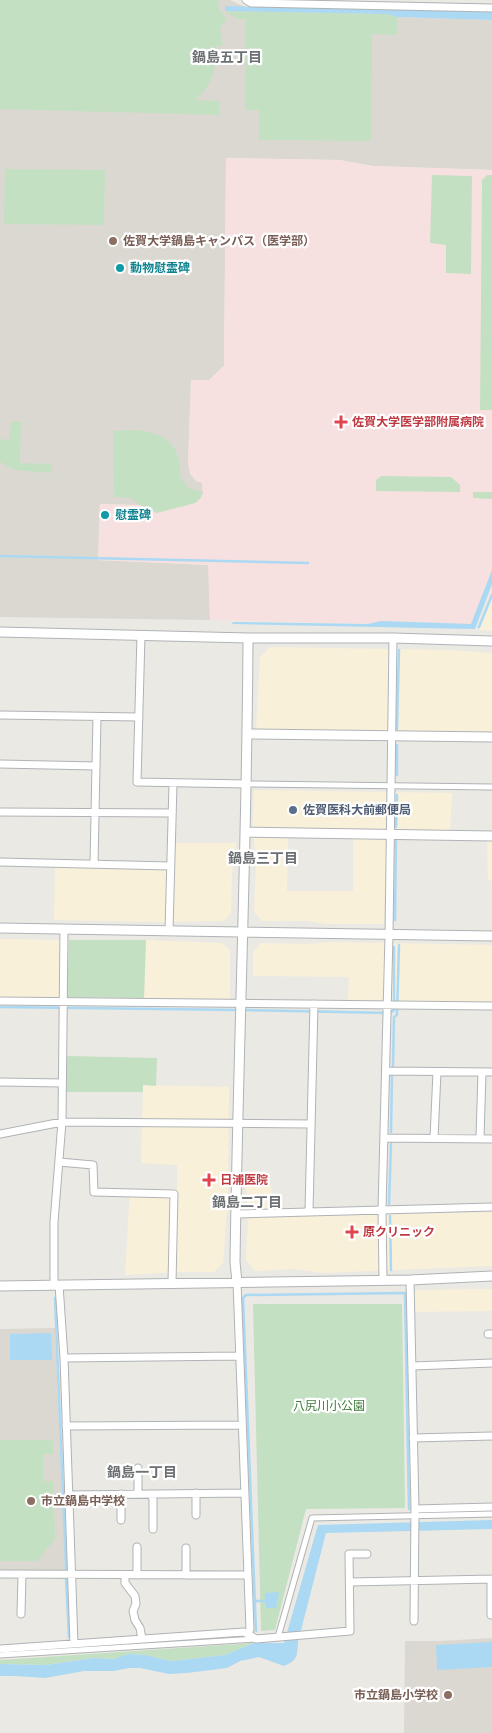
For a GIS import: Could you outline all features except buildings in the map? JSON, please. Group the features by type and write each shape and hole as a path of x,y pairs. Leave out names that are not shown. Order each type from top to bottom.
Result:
{"street":[{"path":"246,0 251,3 455,4 492,8"},
{"path":"0,632 248,638 393,638 492,642"},
{"path":"141,635 137,782 492,787"},
{"path":"248,638 236,1214 250,1629 248,1634"},
{"path":"383,1279 382,1210 388,1009 393,638"},
{"path":"0,715 139,717"},
{"path":"94,864 97,717"},
{"path":"247,734 492,737"},
{"path":"0,764 96,766"},
{"path":"169,930 173,784"},
{"path":"0,812 172,813"},
{"path":"245,832 492,836"},
{"path":"0,862 170,866"},
{"path":"0,928 492,936"},
{"path":"64,929 62,1122 54,1222 57,1286 64,1358 74,1644"},
{"path":"0,1001 63,1006 314,1009 388,1009 400,1005 492,1006"},
{"path":"309,1211 314,1009"},
{"path":"386,1071 492,1072"},
{"path":"434,1138 437,1072"},
{"path":"480,1138 482,1072"},
{"path":"0,1082 62,1083"},
{"path":"0,1134 62,1122 311,1124"},
{"path":"384,1138 492,1139"},
{"path":"59,1162 93,1165 94,1192 174,1194 172,1283"},
{"path":"236,1214 492,1207"},
{"path":"0,1286 410,1280 492,1276"},
{"path":"410,1280 415,1515 414,1621"},
{"path":"64,1358 240,1356"},
{"path":"413,1366 492,1363"},
{"path":"66,1426 242,1425"},
{"path":"413,1438 492,1436"},
{"path":"138,1468 138,1494"},
{"path":"196,1493 196,1515"},
{"path":"68,1495 245,1493"},
{"path":"121,1494 121,1520"},
{"path":"150,1494 152,1499 152,1528"},
{"path":"415,1515 492,1507"},
{"path":"281,1637 312,1518 492,1514"},
{"path":"137,1547 137,1575"},
{"path":"186,1548 186,1575"},
{"path":"0,1655 256,1639 350,1631 349,1554 367,1554"},
{"path":"0,1574 248,1574"},
{"path":"21,1614 22,1574"},
{"path":"125,1575 125,1584 135,1596 134,1620 140,1628 142,1639"},
{"path":"350,1582 491,1579 491,1616"},
{"path":"0,1649 244,1632 256,1639"}],"shaded area":[{"name":"佐賀大学鍋島キャンパス（医学部）","path":"0,0 230,0 254,11 388,14 397,17 492,20 492,170 373,166 339,160 226,158 224,366 209,380 191,381 188,464 202,483 203,493 183,507 100,504 98,560 209,565 210,620 0,617"},
{"name":"佐賀大学医学部附属病院","path":"226,158 339,160 373,166 492,170 492,570 471,624 381,621 368,624 210,620 208,565 98,560 100,504 140,505 153,512 183,507 203,493 202,483 196,481 190,474 188,464 191,380 209,380 224,366"},
{"path":"492,595 492,631 479,630"},
{"path":"270,647 449,650 492,653 492,733 256,730 260,657"},
{"path":"254,790 452,793 450,831 288,829 287,891 353,891 353,839 387,839 384,924 262,921 254,912 256,864 253,829"},
{"path":"487,841 492,841 492,881 488,880"},
{"path":"175,843 236,843 232,873 231,913 224,921 54,920 55,865 174,868"},
{"path":"0,939 60,940 59,997 0,997"},
{"path":"146,940 222,943 230,950 230,999 144,998"},
{"path":"332,942 492,945 492,1003 348,1002 349,977 253,976 253,952 261,943 307,944"},
{"path":"143,1085 229,1087 228,1196 223,1263 214,1272 125,1275 130,1189 177,1189 177,1165 141,1163"},
{"path":"246,1184 271,1185 273,1217 492,1212 492,1266 323,1273 294,1269 255,1271 246,1260 248,1218"},
{"path":"492,1289 492,1311 413,1312 413,1294 416,1290"},
{"name":"市立鍋島中学校","path":"55,1328 65,1570 0,1570 0,1329"},
{"name":"市立鍋島小学校","path":"492,1638 492,1733 404,1733 405,1641"}],"green space":[{"path":"0,0 219,0 221,13 227,19 220,28 223,46 216,46 214,69 210,83 195,100 219,101 219,115 0,109"},
{"path":"225,11 388,14 397,17 397,35 372,34 371,141 259,140 259,110 245,110 246,19 235,18"},
{"path":"5,169 105,170 104,225 4,224"},
{"path":"432,175 472,176 471,274 446,273 446,245 430,243"},
{"path":"487,175 492,175 492,410 480,410 482,180"},
{"path":"11,421 21,422 20,463 52,464 51,473 14,470 0,462 0,439 9,440"},
{"path":"131,430 161,436 174,447 180,465 180,477 188,488 203,493 200,499 195,503 157,513 140,505 131,498 114,497 113,431"},
{"path":"381,476 451,477 460,485 460,492 376,491 376,480"},
{"path":"473,492 492,492 492,499 473,498"},
{"path":"69,940 146,940 144,998 67,997"},
{"path":"68,1056 157,1058 156,1086 143,1085 143,1092 64,1092 65,1059"},
{"name":"八尻川小公園","path":"253,1304 402,1304 405,1508 306,1509 275,1630 261,1631"},
{"path":"0,1440 53,1440 53,1454 43,1454 43,1481 53,1481 55,1539 37,1561 0,1561"},
{"path":"254,1643 225,1655 171,1661 145,1655 128,1654 114,1659 94,1658 46,1665 0,1664 0,1660"}],"water":[{"path":"225,6 492,12 492,20 397,17 387,14 225,11"},
{"path":"492,570 492,584 475,629 232,624 233,622 368,624 381,621 471,624"},
{"path":"51,1333 52,1360 10,1360 10,1334"},
{"path":"492,1520 492,1529 326,1533 298,1642 297,1654 292,1662 284,1666 259,1657 240,1661 227,1668 187,1673 169,1674 140,1668 129,1668 114,1671 84,1671 45,1678 0,1676 0,1664 46,1665 94,1658 114,1659 128,1654 145,1655 171,1661 225,1655 254,1643 284,1643 318,1525"},
{"path":"279,1592 276,1608 266,1608 265,1593"},
{"path":"492,1642 492,1667 437,1670 436,1645"}],"waterway":[{"path":"0,556 308,563"},
{"path":"479,627 492,595"},
{"path":"397,729 399,650"},
{"path":"397,745 397,775"},
{"path":"396,827 397,795"},
{"path":"395,920 396,841"},
{"path":"393,1066 399,945"},
{"path":"244,1010 390,1013 394,1010 394,947"},
{"path":"0,1007 238,1010"},
{"path":"391,1132 392,1076"},
{"path":"389,1204 391,1144"},
{"path":"390,1216 391,1270"},
{"path":"256,1631 243,1298 246,1295 405,1293 409,1509"},
{"path":"55,1298 66,1569"},
{"path":"66,1579 69,1637"},
{"path":"255,1601 265,1601"}],"place":[{"name":"佐賀大学鍋島キャンパス（医学部）","path":"113,241"},
{"name":"動物慰霊碑","path":"120,268"},
{"name":"佐賀大学医学部附属病院","path":"341,422"},
{"name":"慰霊碑","path":"105,515"},
{"name":"佐賀医科大前郵便局","path":"293,810"},
{"name":"日浦医院","path":"209,1180"},
{"name":"原クリニック","path":"352,1232"},
{"name":"市立鍋島中学校","path":"31,1501"},
{"name":"市立鍋島小学校","path":"448,1695"}],"district":[{"name":"鍋島五丁目","path":"227,57"},
{"name":"鍋島三丁目","path":"263,858"},
{"name":"鍋島二丁目","path":"247,1202"},
{"name":"鍋島一丁目","path":"142,1472"}]}
